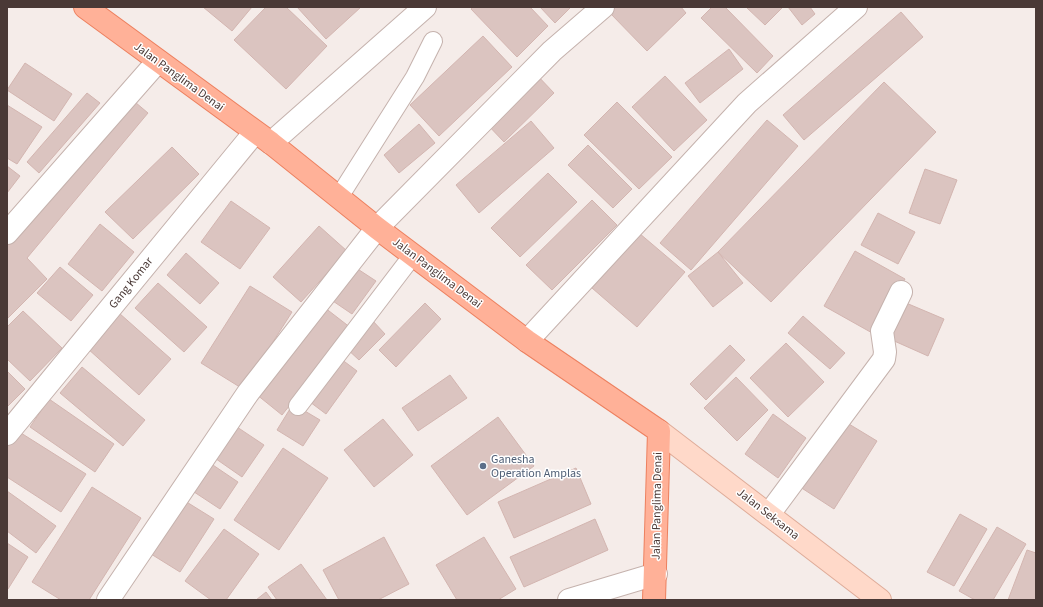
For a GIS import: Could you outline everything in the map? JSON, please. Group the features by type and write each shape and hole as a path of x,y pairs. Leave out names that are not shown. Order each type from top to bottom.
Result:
{"main road":[{"name":"Jalan Panglima Denai","path":"85,7 263,138 377,228 527,341 659,431 656,574 654,600"},
{"name":"Jalan Seksama","path":"659,431 769,514 874,599"}],"street":[{"name":"Gang Komar","path":"7,434 263,138 425,7"},
{"path":"108,600 248,393 377,228 552,51 603,7"},
{"path":"527,341 747,103 856,7"},
{"path":"7,233 158,61"},
{"path":"769,514 884,359 885,352 882,331 901,292"},
{"path":"568,600 656,574"}],"lane":[{"path":"339,197 415,77 433,41"},
{"path":"298,406 413,255"}],"building":[{"path":"203,7 252,7 232,31"},
{"path":"266,7 286,7 327,46 286,89 234,40"},
{"path":"297,7 361,7 326,39"},
{"path":"473,7 530,7 548,26 517,57 471,9"},
{"path":"540,7 571,7 555,23"},
{"path":"616,7 681,7 686,13 647,51 610,13"},
{"path":"712,7 725,7 773,56 757,73 701,18"},
{"path":"746,7 781,7 782,8 765,25"},
{"path":"788,7 810,7 815,14 802,25"},
{"path":"901,12 923,37 804,140 783,115"},
{"path":"483,36 512,67 439,136 410,105"},
{"path":"729,49 743,69 700,103 685,83"},
{"path":"25,63 72,94 54,121 7,90"},
{"path":"535,73 554,93 504,142 485,122"},
{"path":"665,76 707,120 674,151 632,107"},
{"path":"884,82 936,132 771,302 718,252"},
{"path":"87,93 100,103 39,173 27,162"},
{"path":"129,97 148,113 27,258 47,279 7,319 7,243"},
{"path":"617,102 672,157 639,189 584,135"},
{"path":"7,105 42,127 17,164 7,158"},
{"path":"767,120 798,146 691,270 660,243"},
{"path":"531,121 554,148 479,213 456,185"},
{"path":"419,124 435,143 399,173 384,155"},
{"path":"588,145 632,189 613,208 568,165"},
{"path":"172,147 199,174 133,239 105,212"},
{"path":"7,166 20,176 7,193"},
{"path":"925,169 957,180 940,224 909,213"},
{"path":"548,173 577,202 520,257 491,228"},
{"path":"592,200 617,225 552,290 526,265"},
{"path":"231,201 270,228 240,269 201,242"},
{"path":"878,213 915,232 898,264 861,245"},
{"path":"100,224 134,252 102,291 68,264"},
{"path":"319,226 347,251 301,302 273,277"},
{"path":"639,233 685,272 637,327 592,288"},
{"path":"855,251 905,279 874,334 824,306"},
{"path":"718,252 743,283 713,307 688,276"},
{"path":"186,253 219,283 200,304 167,275"},
{"path":"350,264 376,281 352,314 327,297"},
{"path":"60,267 93,295 71,321 37,293"},
{"path":"158,283 207,327 184,352 135,308"},
{"path":"250,286 292,312 243,389 201,363"},
{"path":"899,300 944,319 928,356 883,336"},
{"path":"425,303 441,319 396,367 379,350"},
{"path":"320,304 351,328 282,415 251,390"},
{"path":"23,311 62,348 30,381 7,359 7,327"},
{"path":"119,313 171,359 139,395 87,348"},
{"path":"803,316 845,353 830,369 788,333"},
{"path":"372,320 385,334 359,360 345,347"},
{"path":"786,343 824,382 788,417 750,378"},
{"path":"730,345 745,360 706,400 690,384"},
{"path":"337,356 357,371 326,414 306,399"},
{"path":"82,367 145,420 123,446 60,393"},
{"path":"7,371 25,389 7,407"},
{"path":"450,375 467,398 418,431 402,408"},
{"path":"736,377 768,410 737,441 704,408"},
{"path":"49,399 114,444 95,472 30,427"},
{"path":"293,404 320,420 303,446 277,430"},
{"path":"773,414 806,438 778,478 745,454"},
{"name":"Ganesha Operation Amplas","path":"498,417 534,466 467,515 431,466"},
{"path":"839,418 877,441 834,509 797,485"},
{"path":"383,419 413,455 374,487 344,450"},
{"path":"231,423 264,445 242,477 209,454"},
{"path":"13,428 86,474 61,512 7,477 7,437"},
{"path":"283,448 328,478 279,550 234,520"},
{"path":"204,459 238,482 220,509 185,486"},
{"path":"576,468 591,504 514,538 498,502"},
{"path":"92,487 141,518 89,600 61,600 32,582"},
{"path":"7,491 56,526 36,553 7,531"},
{"path":"185,501 214,519 180,572 151,554"},
{"path":"960,514 987,529 954,586 927,572"},
{"path":"595,519 608,550 524,587 510,557"},
{"path":"997,527 1026,544 993,600 975,600 959,591"},
{"path":"224,529 259,554 226,600 211,600 185,581"},
{"path":"384,537 409,584 378,600 339,600 323,570"},
{"path":"484,537 516,589 498,600 457,600 436,565"},
{"path":"7,543 28,557 8,589 7,589"},
{"path":"1027,550 1036,553 1036,600 1008,600"},
{"path":"301,564 327,600 277,600 268,587"},
{"path":"266,592 272,600 256,600"}],"place":[{"name":"Ganesha Operation Amplas","path":"483,466"}]}
